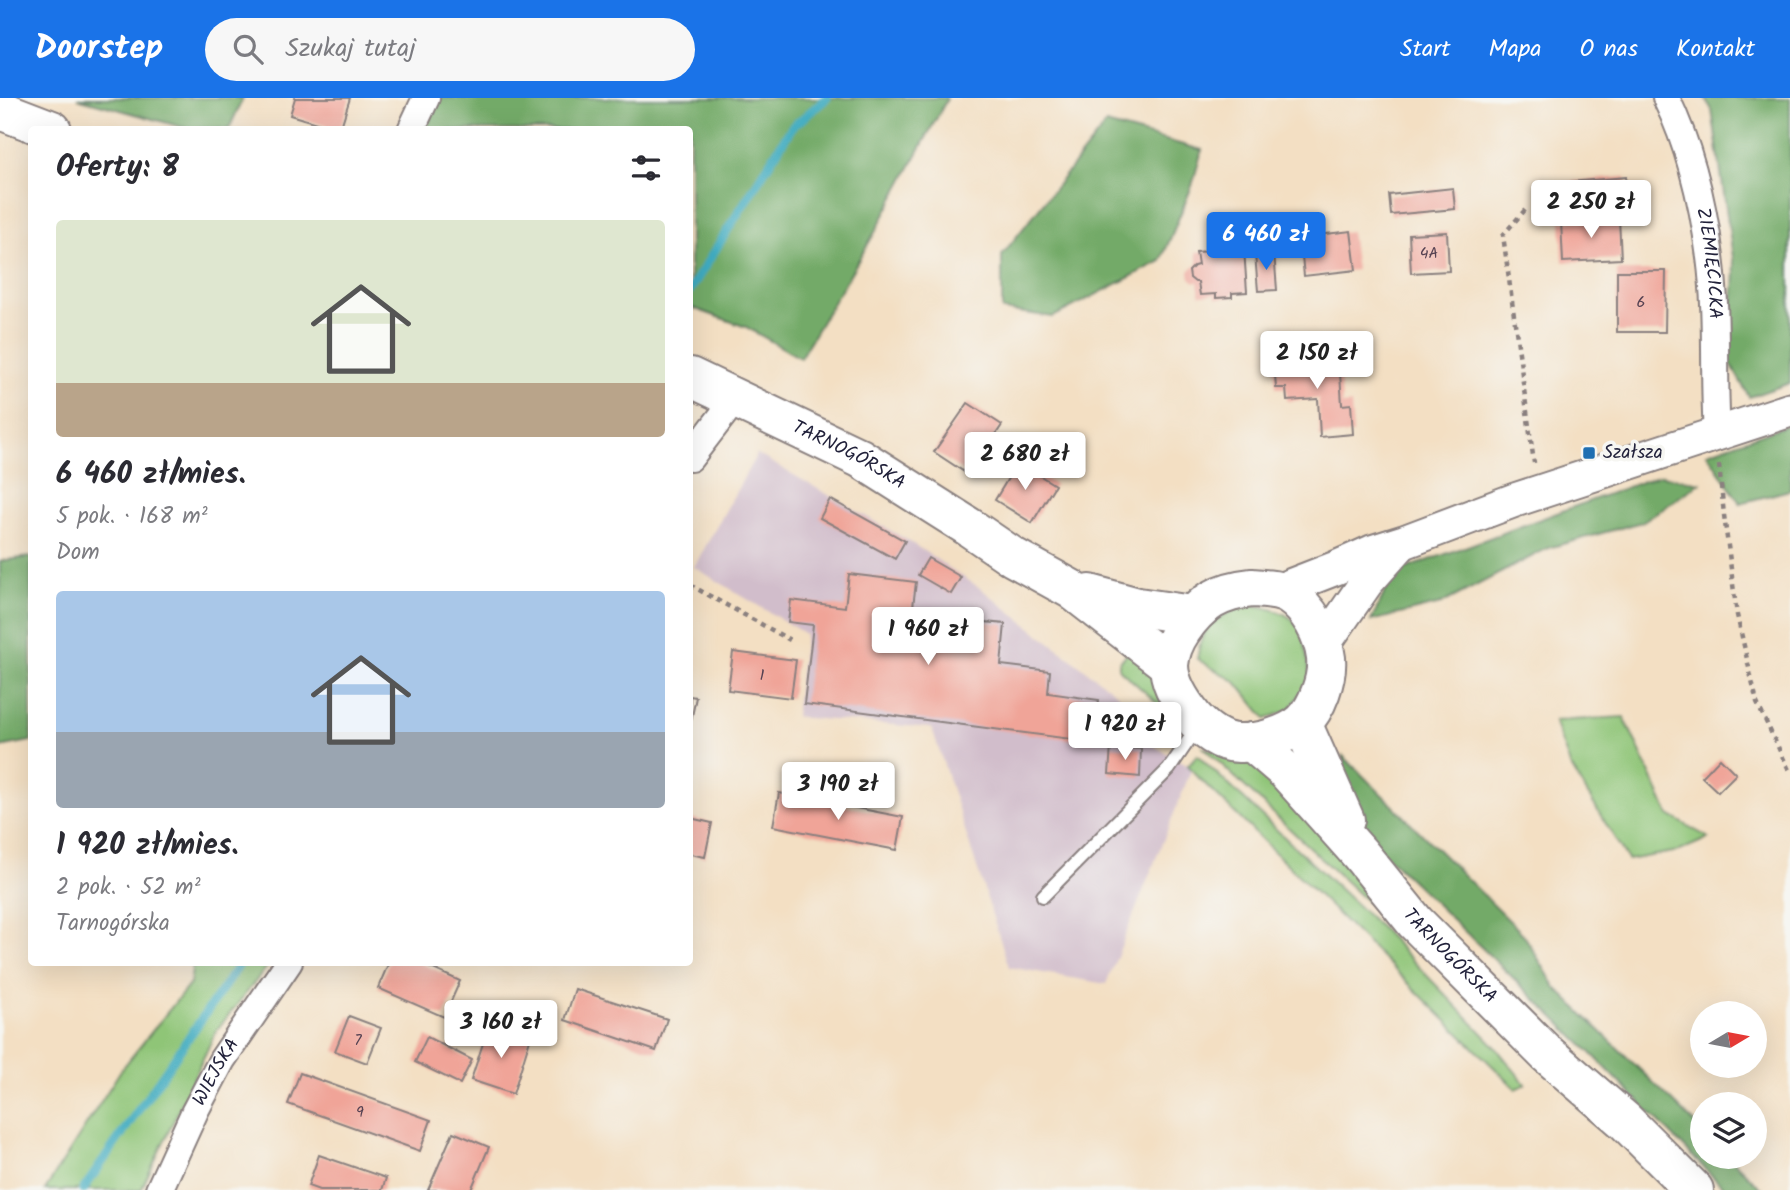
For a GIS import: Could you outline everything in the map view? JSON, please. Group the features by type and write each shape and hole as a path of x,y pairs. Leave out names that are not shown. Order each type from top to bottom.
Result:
{"main road":[{"path":"0,110 42,126"},
{"name":"TARNOGÓRSKA","path":"693,378 860,458 1013,557 1072,589 1169,665"},
{"path":"1252,588 1277,591 1289,595 1307,612 1317,628 1322,645 1326,659 1323,681 1312,710 1302,723 1277,737 1236,744 1219,739 1199,725 1178,695 1169,665 1176,639 1192,615 1213,599 1226,593 1252,588"},
{"name":"TARNOGÓRSKA","path":"1072,589 1138,607 1192,615"},
{"name":"TARNOGÓRSKA","path":"1302,723 1360,854"},
{"name":"TARNOGÓRSKA","path":"1252,742 1287,772 1360,854 1415,922 1546,1053 1625,1121 1694,1190"},
{"name":"TARNOGÓRSKA","path":"1546,1053 1611,1135 1661,1190"}],"street":[{"path":"413,126 425,98"},
{"name":"ZIEMIĘCICKA","path":"1666,98 1692,165 1710,258 1717,434"},
{"path":"693,454 736,398"},
{"path":"1277,591 1372,552 1538,492 1790,410"},
{"path":"1322,645 1366,583 1404,542"},
{"name":"WIEJSKA","path":"159,1190 222,1060 286,966"}],"lane":[{"path":"1043,896 1169,769 1199,725"}],"path":[{"path":"1525,210 1503,235 1538,492"},
{"path":"1717,434 1737,615 1757,703 1790,772"},
{"path":"693,587 790,640"}],"shaded area":[{"path":"757,454 907,540 980,588 1157,725 1151,744 1192,768 1106,984 1009,967 932,728 795,717 805,634 694,567"}],"green space":[{"path":"77,98 243,98 230,126 178,126"},
{"path":"439,98 947,99 874,234 800,358 746,327 693,308 693,126 427,126"},
{"path":"1705,98 1790,98 1790,383 1749,397 1729,361 1735,272 1712,110"},
{"path":"1106,124 1202,150 1192,186 1161,261 1053,317 1002,310 1002,255"},
{"path":"1790,424 1790,490 1740,503 1707,453"},
{"path":"1660,475 1700,483 1642,522 1548,548 1441,604 1371,621 1394,573"},
{"path":"28,557 28,742 0,747 0,561"},
{"path":"1251,605 1279,612 1297,623 1311,679 1289,710 1266,719 1236,682 1197,659 1202,638 1217,619"},
{"path":"1132,647 1143,656 1180,723 1119,669 1119,663"},
{"path":"1624,717 1669,815 1709,838 1679,851 1628,860 1570,765 1554,721"},
{"path":"1204,748 1245,757 1284,785 1367,896 1384,913 1381,915"},
{"path":"1197,755 1380,927 1493,1044 1525,1084 1516,1089 1196,775 1188,765"},
{"path":"1343,756 1524,935 1556,988 1690,1118 1690,1153 1591,1053 1350,821"},
{"path":"193,966 268,966 216,1031 141,1190 45,1190 121,1070 190,984"},
{"path":"1705,1169 1741,1169 1763,1190 1726,1190"}],"building":[{"path":"295,98 350,98 341,126 327,126 290,115"},
{"path":"1626,177 1628,198 1560,203 1558,183"},
{"path":"1453,188 1455,209 1391,215 1389,195"},
{"path":"1619,219 1621,259 1563,262 1561,221"},
{"path":"1351,231 1356,270 1304,276 1300,237"},
{"path":"1447,232 1449,271 1411,273 1409,234"},
{"path":"1244,249 1247,292 1232,293 1232,297 1200,295 1198,282 1190,278 1189,271 1198,265 1196,252"},
{"path":"1274,252 1277,290 1258,291 1255,254"},
{"path":"1617,271 1666,271 1665,332 1617,332"},
{"path":"1339,357 1342,405 1351,404 1353,434 1320,437 1318,399 1287,401 1286,388 1276,388 1274,361"},
{"path":"968,403 1002,425 969,475 934,452"},
{"path":"1018,462 1055,485 1032,523 995,500"},
{"path":"830,499 905,541 895,559 820,518"},
{"path":"928,558 961,577 951,594 918,575"},
{"path":"849,574 916,582 912,615 1005,624 1001,665 1050,671 1048,693 1099,700 1093,742 804,704 813,625 788,622 791,600 845,607"},
{"path":"733,652 796,660 791,698 728,690"},
{"path":"1122,704 1149,724 1138,739 1111,720"},
{"path":"1111,746 1141,749 1140,777 1109,774"},
{"path":"1720,758 1736,774 1718,792 1702,777"},
{"path":"779,793 903,817 897,850 773,826"},
{"path":"693,819 712,823 705,857 693,855"},
{"path":"387,966 427,966 460,981 444,1017 378,988"},
{"path":"575,989 667,1019 656,1051 565,1020"},
{"path":"349,1016 381,1028 367,1063 335,1051"},
{"path":"489,1025 530,1039 513,1094 471,1080"},
{"path":"427,1037 472,1060 460,1084 415,1062"},
{"path":"300,1073 431,1120 420,1151 288,1104"},
{"path":"453,1132 489,1147 471,1190 428,1190"},
{"path":"319,1155 386,1178 382,1190 319,1190 308,1186"}],"waterway":[{"path":"693,285 792,127 827,98"},
{"path":"83,1190 238,966"}],"place":[{"name":"Szałsza","path":"1589,453"}]}
